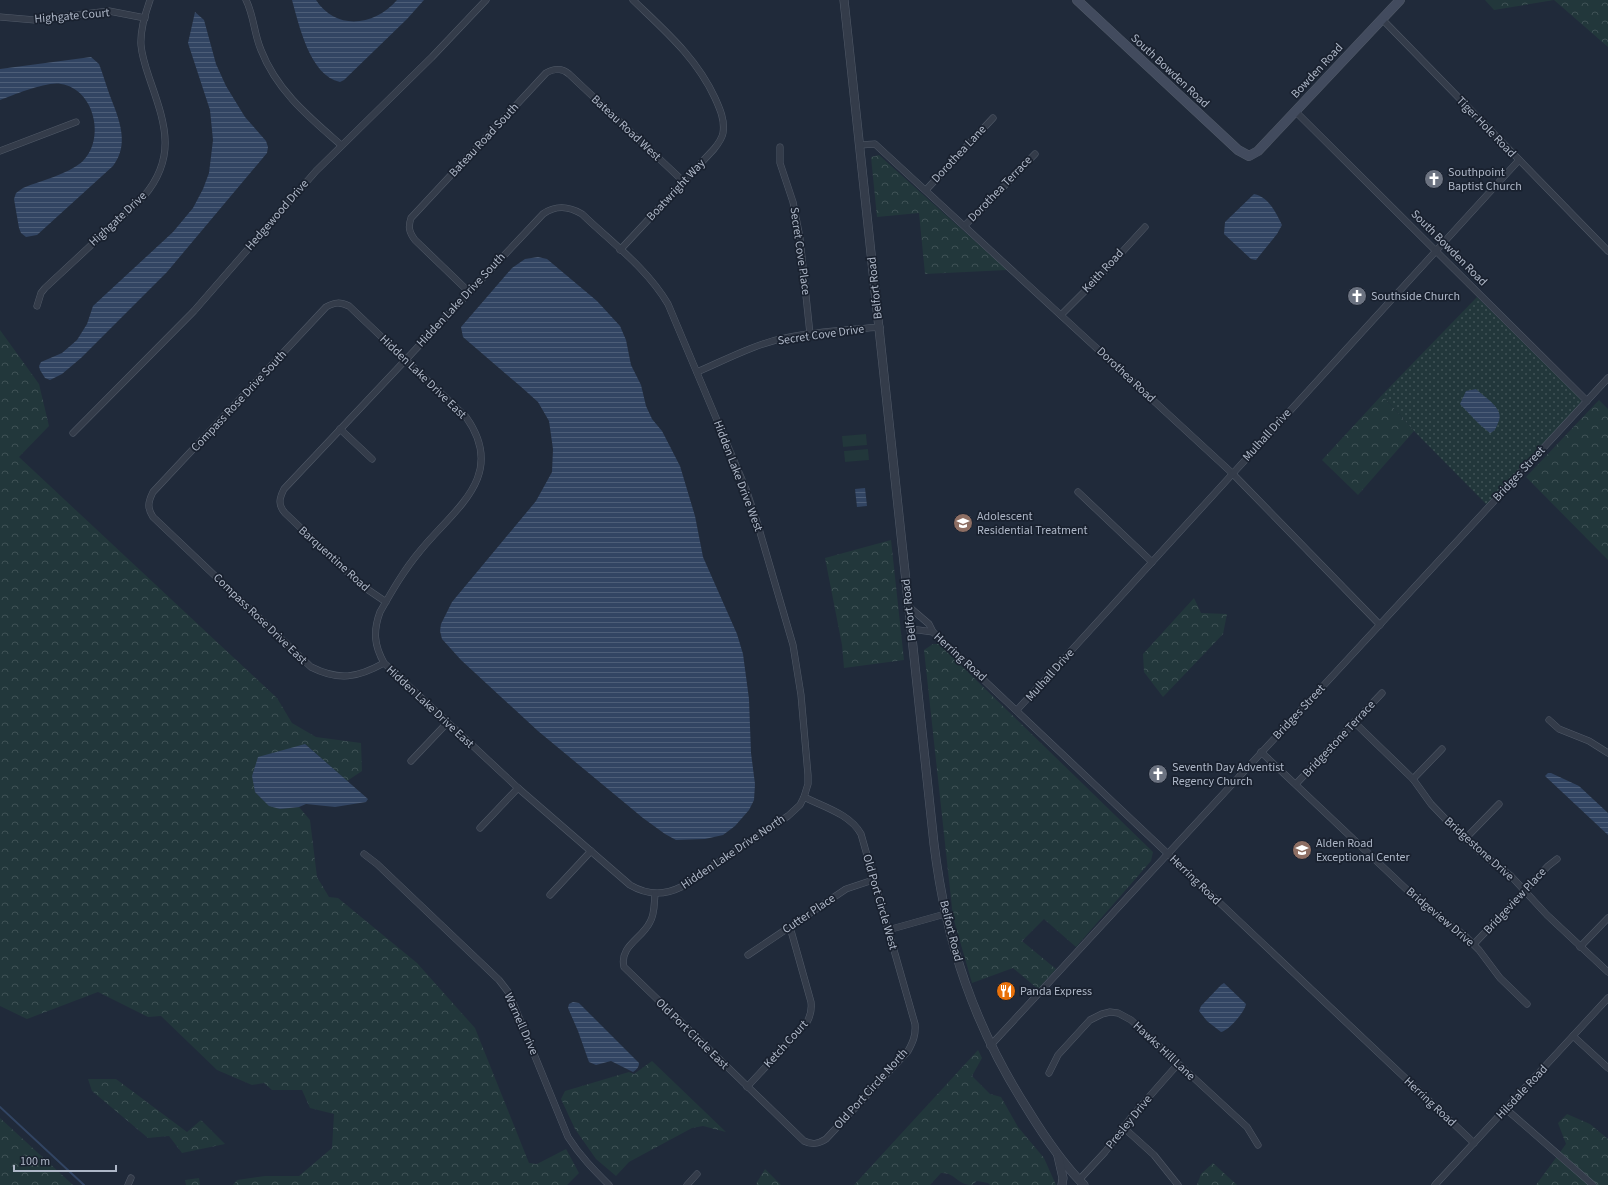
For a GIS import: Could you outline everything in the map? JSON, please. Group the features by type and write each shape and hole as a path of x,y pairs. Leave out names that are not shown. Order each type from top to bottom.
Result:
{"main road":[{"name":"South Bowden Road","path":"1077,0 1238,150 1249,156"},
{"name":"Bowden Road","path":"1249,156 1258,151 1400,0"}],"street":[{"name":"Highgate Drive","path":"37,306 44,288 144,196 151,188 161,169 166,134 163,117 143,56 141,45 145,18 150,0"},
{"path":"246,0 250,10 257,41 274,76 286,93 298,106 341,145"},
{"name":"Hedgewood Drive","path":"73,433 194,311 300,188 341,145 402,87 486,0"},
{"name":"Boatwright Way","path":"620,250 718,145 723,134 724,126 720,110 709,84 699,68 674,39 633,0"},
{"name":"Belfort Road","path":"844,0 880,327 908,606 938,872 945,914 958,962 973,1006 990,1046 1037,1125 1079,1183"},
{"name":"Highgate Court","path":"0,16 36,20 109,11 145,18"},
{"name":"Tiger Hole Road","path":"1382,19 1608,251"},
{"name":"Bateau Road South","path":"469,292 411,235 409,228 411,218 546,73 558,69 564,70 569,74"},
{"name":"Bateau Road West","path":"569,74 683,181"},
{"name":"South Bowden Road","path":"1295,112 1587,401"},
{"name":"Dorothea Lane","path":"926,190 993,118"},
{"path":"0,152 76,122"},
{"name":"Dorothea Road","path":"860,145 875,144 965,225 1232,473 1380,625"},
{"name":"Secret Cove Place","path":"780,147 780,163 793,202 800,238 810,334"},
{"name":"Dorothea Terrace","path":"965,225 1034,154"},
{"name":"Mulhall Drive","path":"1017,710 1519,160"},
{"name":"Hidden Lake Drive West","path":"564,207 573,209 582,214 650,278 663,296 668,304 746,489 793,646 801,695 808,775 808,784 804,797"},
{"name":"Hidden Lake Drive South","path":"285,513 279,503 280,496 284,489 543,214 550,209 564,207"},
{"name":"Keith Road","path":"1061,315 1101,275 1145,227"},
{"name":"Compass Rose Drive South","path":"153,517 149,511 148,505 153,492 326,307 337,303 349,306"},
{"name":"Hidden Lake Drive East","path":"349,306 466,417 472,425 480,446 480,470 473,490 418,553 386,602 378,618 375,631 377,647 384,663 518,788 630,885 638,890 655,894"},
{"name":"Secret Cove Drive","path":"697,372 772,341 810,334 880,327"},
{"name":"Bridges Street","path":"990,1046 1608,378"},
{"path":"340,429 372,459"},
{"path":"1078,492 1152,562"},
{"name":"Barquentine Road","path":"285,513 361,585 386,602"},
{"name":"Compass Rose Drive East","path":"153,517 311,667 328,674 345,677 362,674 384,663"},
{"path":"908,606 929,624 933,632"},
{"name":"Herring Road","path":"911,629 933,632 1474,1143"},
{"name":"Bridgestone Terrace","path":"1296,784 1382,693"},
{"path":"1549,720 1559,729 1589,741 1608,753"},
{"name":"Bridgestone Drive","path":"1354,722 1413,779 1431,804 1465,839 1502,867 1547,915 1608,972"},
{"path":"411,762 447,723"},
{"path":"1413,779 1442,749"},
{"name":"Bridgeview Drive","path":"1262,752 1421,903 1474,944 1500,978 1527,1004"},
{"path":"480,828 518,788"},
{"name":"Old Port Circle West","path":"804,797 846,818 853,823 861,834 915,1024 914,1038"},
{"name":"Hidden Lake Drive North","path":"655,894 666,893 681,887 788,816 800,805 804,797"},
{"path":"1465,839 1499,804"},
{"path":"550,895 591,851"},
{"name":"Warnell Drive","path":"364,854 377,864 499,980 509,993 568,1137 588,1165 609,1185"},
{"name":"Bridgeview Place","path":"1474,944 1548,866 1557,859"},
{"name":"Cutter Place","path":"748,955 846,889 873,880"},
{"name":"Old Port Circle East","path":"655,894 651,921 623,955 624,967 804,1141 810,1144 816,1144 826,1139"},
{"path":"888,930 945,914"},
{"path":"1580,946 1608,918"},
{"name":"Ketch Court","path":"747,1087 807,1022 812,1009 790,926"},
{"name":"Hilsdale Road","path":"1435,1185 1608,998"},
{"name":"Hawks Hill Lane","path":"1049,1073 1058,1055 1090,1020 1110,1009 1132,1020 1247,1127 1258,1145"},
{"path":"1574,1036 1608,1068"},
{"name":"Old Port Circle North","path":"826,1139 908,1051 914,1038"},
{"name":"Presley Drive","path":"1079,1183 1105,1152 1123,1127 1178,1064"},
{"path":"1506,1109 1593,1185"},
{"path":"1123,1127 1154,1155 1178,1185"},
{"path":"1058,1153 1063,1178 1062,1185"},
{"path":"687,1185 697,1174"},
{"path":"128,1185 131,1178"}],"green space":[{"path":"1485,0 1554,0 1494,10"},
{"path":"1554,0 1608,0 1608,47"},
{"path":"879,155 1007,270 925,274 919,213 877,217 871,157"},
{"path":"1477,297 1580,398 1581,401 1579,406 1487,505 1414,431 1382,395"},
{"path":"0,330 39,384 49,426 19,457 277,698 292,723 316,737 361,743 362,771 347,781 305,744 255,792 274,807 299,807 310,820 317,877 329,897 338,898 417,963 475,1028 529,1163 537,1164 566,1149 579,1173 567,1185 233,1185 237,1180 265,1176 299,1176 332,1148 334,1114 310,1108 302,1090 272,1090 264,1083 252,1085 217,1070 161,1016 148,1017 98,992 27,1019 0,1006"},
{"path":"1382,395 1414,431 1358,495 1322,460"},
{"path":"1599,400 1608,409 1608,560 1526,477"},
{"path":"866,434 867,445 843,447 842,436"},
{"path":"868,449 869,460 845,462 844,451"},
{"path":"891,540 904,660 844,668 842,645 825,558"},
{"path":"1194,598 1201,613 1227,614 1223,634 1163,697 1144,672 1143,654"},
{"path":"933,644 939,644 1153,852 1151,861 1076,947 1044,919 1022,941 1056,969 1038,989 1013,968 972,983 953,917 924,650"},
{"path":"978,1050 982,1058 972,1076 990,1094 1001,1097 1018,1127 1044,1158 1056,1185 990,1185 988,1183 977,1181 972,1185 963,1183 950,1174 941,1173 930,1185 854,1185"},
{"path":"652,1061 726,1132 703,1126 692,1128 629,1162 616,1176 596,1159 575,1129 561,1099 565,1091 629,1072 634,1074"},
{"path":"88,1079 116,1079 187,1132 201,1120 225,1144 182,1153 169,1136 148,1138 92,1091"},
{"path":"1567,1114 1590,1124 1608,1139 1608,1185 1536,1185 1566,1144 1558,1123"},
{"path":"0,1118 73,1185 0,1185"},
{"path":"1213,1163 1237,1185 1197,1185 1201,1174"},
{"path":"765,1169 781,1185 756,1184"},
{"path":"199,1178 200,1185 186,1185 185,1180"}],"water":[{"path":"292,0 316,0 324,10 334,17 356,21 367,20 378,15 388,9 397,0 424,0 407,19 344,80 340,82 330,78 313,60 302,35"},
{"path":"195,12 204,20 216,64 226,86 245,117 266,141 268,147 267,153 167,272 81,358 62,374 50,380 45,378 39,366 41,362 62,353 77,340 87,324 93,306 173,232 193,208 203,189 209,173 213,140 210,110 188,43"},
{"path":"91,57 99,64 117,114 122,140 118,158 113,166 37,235 26,237 21,233 19,228 14,199 16,193 23,188 76,167 89,153 94,141 95,129 89,105 82,95 73,88 61,84 39,86 0,100 0,69"},
{"path":"1254,194 1264,198 1268,202 1282,225 1277,234 1256,260 1251,259 1224,234 1225,222"},
{"path":"538,257 547,259 597,301 620,326 626,340 631,365 641,385 646,406 652,419 662,431 680,466 695,516 703,557 737,634 743,654 749,699 751,753 755,784 754,800 749,810 735,826 723,835 705,839 676,840 665,834 643,818 538,731 461,660 442,639 440,631 441,624 452,602 536,501 552,472 553,449 549,421 538,402 463,337 461,327 512,268 525,259"},
{"path":"1476,389 1497,408 1499,413 1500,418 1497,426 1490,433 1460,404 1466,391"},
{"path":"865,488 867,506 857,507 855,489"},
{"path":"305,744 368,799 366,802 335,807 306,804 299,807 280,809 269,806 255,792 252,776 258,757"},
{"path":"1548,773 1579,786 1608,813 1608,835 1545,776"},
{"path":"1224,983 1246,1004 1243,1012 1236,1021 1221,1032 1207,1021 1199,1011 1201,1006"},
{"path":"573,1002 579,1003 639,1063 636,1070 633,1072 611,1061 596,1065 589,1062 568,1008 569,1004"}],"waterway":[{"path":"0,1107 84,1185"}],"place":[{"name":"Southpoint Baptist Church","path":"1434,179"},
{"name":"Southside Church","path":"1357,296"},
{"name":"Adolescent Residential Treatment","path":"963,523"},
{"name":"Seventh Day Adventist Regency Church","path":"1158,774"},
{"name":"Alden Road Exceptional Center","path":"1302,850"},
{"name":"Panda Express","path":"1006,991"}]}
